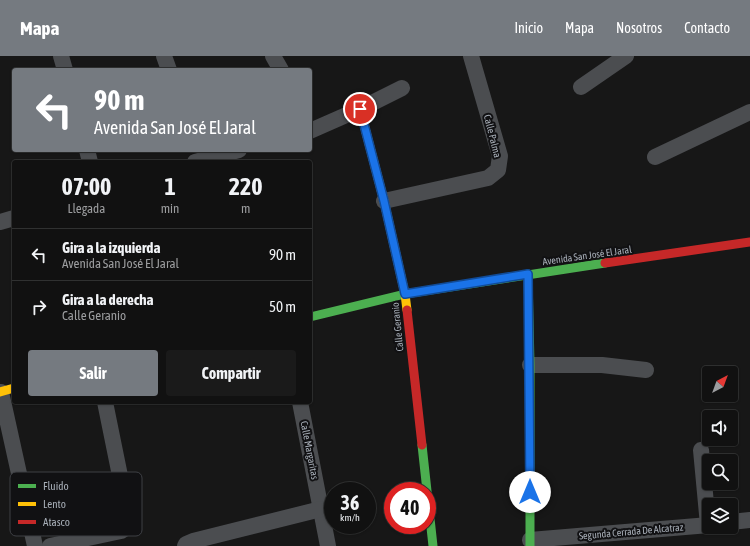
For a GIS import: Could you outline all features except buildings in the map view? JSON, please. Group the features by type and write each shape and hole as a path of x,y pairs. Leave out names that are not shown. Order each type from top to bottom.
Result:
{"street":[{"path":"61,56 64,68"},
{"path":"164,56 168,68"},
{"path":"273,56 280,68"},
{"name":"Calle Palma","path":"384,201 488,178 498,170 500,156 471,56"},
{"path":"581,87 626,56"},
{"path":"312,129 360,109 402,88"},
{"name":"Calle Geranio","path":"360,109 384,201 405,294 433,546"},
{"path":"655,157 750,112"},
{"path":"198,157 227,152"},
{"path":"0,222 12,219"},
{"name":"Avenida San José El Jaral","path":"312,317 405,294 528,274 750,242"},
{"path":"528,274 530,365 530,543"},
{"path":"530,365 602,365 646,370"},
{"path":"5,390 21,472"},
{"path":"105,404 119,472"},
{"name":"Calle Margaritas","path":"300,404 328,546"},
{"path":"701,450 705,498"},
{"path":"185,546 193,541 321,509"},
{"path":"738,521 750,520"},
{"name":"Segunda Cerrada De Alcatraz","path":"530,543 702,526"},
{"path":"33,536 35,546"},
{"path":"50,546 97,536"}],"traffic: fast":[{"path":"312,317 405,294 605,263"},
{"path":"528,274 530,365 530,546"},
{"path":"422,445 433,546"}],"traffic: slow":[{"path":"360,109 384,201 405,294 407,310"},
{"path":"0,392 12,389"}],"traffic: jam":[{"path":"605,263 750,242"},
{"path":"407,310 422,445"}],"route":[{"path":"360,109 384,201 405,294 528,274 530,492"}]}
